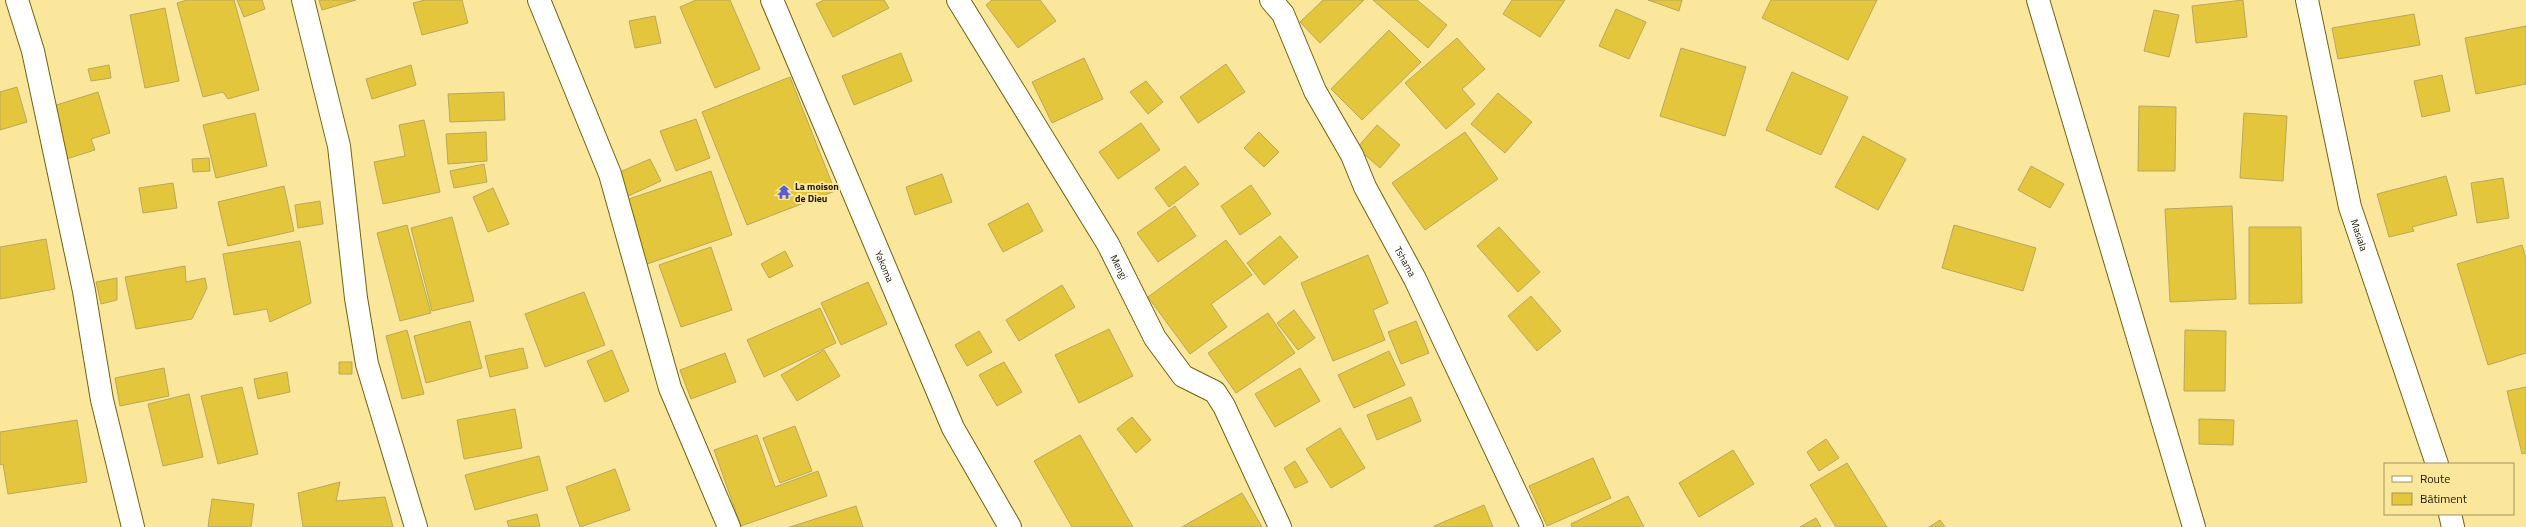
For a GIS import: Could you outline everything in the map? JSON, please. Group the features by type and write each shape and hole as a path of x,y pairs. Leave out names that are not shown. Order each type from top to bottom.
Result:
{"street":[{"path":"17,0 33,51 84,291 102,400 133,527"},
{"path":"303,0 339,146 356,298 367,364 416,527"},
{"path":"540,0 610,174 670,388 729,527"},
{"name":"Yakoma","path":"772,0 953,428 1010,527"},
{"name":"Mengi","path":"958,0 1108,244 1155,338 1184,376 1216,392 1224,406 1280,527"},
{"name":"Tshama","path":"1271,0 1283,14 1315,91 1352,155 1365,187 1415,279 1532,527"},
{"path":"2038,0 2194,527"},
{"name":"Masiala","path":"2307,0 2350,207 2437,463"},
{"path":"2450,515 2453,527"}],"building":[{"path":"187,0 234,0 259,90 228,99 223,92 203,97 177,3"},
{"path":"237,0 262,0 265,9 244,17"},
{"path":"319,0 356,0 322,10"},
{"path":"425,0 462,0 468,23 422,35 413,3"},
{"path":"696,0 730,0 760,69 715,88 680,7"},
{"path":"824,0 884,0 889,8 833,37 816,4"},
{"path":"992,0 1040,0 1056,21 1018,48 986,5"},
{"path":"1323,0 1364,0 1320,43 1300,22"},
{"path":"1373,0 1417,0 1447,25 1428,48"},
{"path":"1512,0 1565,0 1540,37 1503,14"},
{"path":"1648,0 1682,0 1679,11"},
{"path":"1771,0 1877,0 1848,60 1762,18"},
{"path":"2243,0 2247,37 2196,43 2192,6"},
{"path":"165,8 179,81 145,88 130,15"},
{"path":"1616,9 1646,22 1629,59 1599,46"},
{"path":"2154,10 2179,15 2169,57 2144,51"},
{"path":"2414,14 2420,45 2338,59 2332,28"},
{"path":"655,16 661,43 635,48 629,21"},
{"path":"2526,26 2526,84 2476,94 2465,38"},
{"path":"1389,30 1421,62 1362,120 1331,89"},
{"path":"1457,38 1485,69 1462,89 1475,104 1446,129 1405,83"},
{"path":"1681,48 1746,67 1725,136 1660,116"},
{"path":"901,53 912,81 854,105 842,76"},
{"path":"1084,58 1103,99 1052,123 1032,82"},
{"path":"1226,64 1245,92 1198,123 1180,97"},
{"path":"109,65 111,78 91,81 88,69"},
{"path":"411,65 416,85 372,99 366,79"},
{"path":"1792,72 1848,97 1821,155 1766,130"},
{"path":"2442,75 2450,111 2422,117 2414,81"},
{"path":"790,77 835,191 747,225 702,112"},
{"path":"1146,81 1163,102 1148,114 1130,92"},
{"path":"17,87 27,122 0,130 0,92"},
{"path":"98,92 110,133 91,139 95,150 63,160 47,108"},
{"path":"504,92 505,120 450,122 448,94"},
{"path":"1498,93 1532,122 1505,153 1471,124"},
{"path":"2139,106 2176,107 2175,171 2138,171"},
{"path":"255,113 267,166 216,178 203,125"},
{"path":"2244,113 2287,116 2283,181 2240,178"},
{"path":"696,119 710,158 676,171 660,131"},
{"path":"424,120 440,192 383,204 374,162 405,156 399,125"},
{"path":"1141,123 1160,150 1118,179 1099,152"},
{"path":"1377,125 1400,145 1380,168 1357,148"},
{"path":"486,132 487,161 448,164 446,134"},
{"path":"1259,132 1279,152 1264,167 1244,148"},
{"path":"1465,132 1498,179 1425,230 1392,183"},
{"path":"1863,136 1906,159 1878,210 1835,187"},
{"path":"209,158 210,171 193,172 192,159"},
{"path":"650,159 661,181 626,197 615,174"},
{"path":"484,164 487,182 454,188 450,171"},
{"path":"1185,166 1199,184 1169,207 1155,188"},
{"path":"2031,166 2064,184 2050,208 2018,190"},
{"path":"711,171 732,235 647,264 626,200"},
{"path":"942,174 952,202 915,215 906,187"},
{"path":"2446,176 2457,215 2412,227 2414,231 2389,237 2377,194"},
{"path":"2503,178 2509,218 2477,223 2471,183"},
{"path":"173,183 177,208 143,213 139,188"},
{"path":"1251,185 1271,214 1240,235 1221,206"},
{"path":"284,186 294,231 228,246 218,202"},
{"path":"493,188 509,224 488,232 473,197"},
{"path":"320,201 323,224 298,228 295,205"},
{"path":"1028,203 1043,231 1003,252 988,224"},
{"path":"1175,206 1196,236 1158,262 1137,233"},
{"path":"2232,206 2236,299 2170,302 2165,209"},
{"path":"452,217 474,301 432,311 411,228"},
{"path":"407,225 431,313 400,321 377,233"},
{"path":"1954,225 2036,248 2023,291 1942,268"},
{"path":"1499,227 1540,272 1518,292 1477,246"},
{"path":"2249,227 2301,227 2302,303 2249,304"},
{"path":"1280,236 1298,257 1264,285 1247,263"},
{"path":"46,239 55,289 0,299 0,247"},
{"path":"1226,240 1252,275 1211,304 1227,327 1190,354 1148,297"},
{"path":"300,241 311,303 270,322 267,309 234,315 223,254"},
{"path":"2522,245 2526,258 2526,353 2488,365 2457,264"},
{"path":"711,247 732,310 681,327 659,265"},
{"path":"785,251 793,266 769,278 761,264"},
{"path":"1368,255 1388,303 1373,310 1385,340 1333,361 1301,283"},
{"path":"185,266 186,282 205,278 207,288 192,319 136,329 125,277"},
{"path":"117,278 117,300 101,304 96,282"},
{"path":"868,282 887,324 841,345 821,303"},
{"path":"1062,285 1075,307 1019,341 1006,320"},
{"path":"584,292 605,345 545,367 525,314"},
{"path":"1531,296 1561,331 1537,351 1508,316"},
{"path":"820,308 836,343 764,377 747,340"},
{"path":"1294,310 1315,338 1298,350 1277,323"},
{"path":"1268,313 1295,353 1236,393 1208,353"},
{"path":"470,321 482,368 426,383 414,336"},
{"path":"1416,321 1429,353 1401,364 1388,332"},
{"path":"1109,329 1133,376 1079,403 1055,355"},
{"path":"407,330 424,394 402,399 386,336"},
{"path":"2185,330 2226,331 2225,391 2184,391"},
{"path":"979,331 992,352 967,366 955,345"},
{"path":"523,348 528,368 490,377 485,356"},
{"path":"612,350 629,391 605,402 587,361"},
{"path":"824,350 840,376 797,401 781,375"},
{"path":"1389,351 1405,385 1354,408 1338,375"},
{"path":"725,353 736,382 691,399 680,370"},
{"path":"339,362 352,362 352,374 339,374"},
{"path":"1004,362 1022,392 997,406 979,375"},
{"path":"164,368 169,396 120,406 115,378"},
{"path":"1300,368 1320,401 1275,427 1255,394"},
{"path":"287,372 290,392 258,399 254,379"},
{"path":"242,387 258,454 218,464 201,396"},
{"path":"2526,387 2526,453 2522,454 2507,391"},
{"path":"189,394 203,457 163,466 148,404"},
{"path":"1411,397 1421,421 1377,440 1367,415"},
{"path":"515,409 522,448 464,459 457,420"},
{"path":"1132,417 1151,440 1136,453 1117,429"},
{"path":"2199,419 2234,420 2233,445 2199,444"},
{"path":"77,420 87,482 8,494 3,464 0,465 0,432"},
{"path":"795,426 812,471 780,483 763,438"},
{"path":"1340,428 1365,468 1331,488 1306,449"},
{"path":"757,435 775,487 818,471 827,496 741,526 714,450"},
{"path":"1080,435 1133,527 1072,527 1034,461"},
{"path":"1826,439 1839,458 1819,471 1807,452"},
{"path":"1733,450 1754,484 1699,517 1679,483"},
{"path":"539,456 548,490 475,510 465,475"},
{"path":"1593,458 1611,498 1547,526 1529,486"},
{"path":"1295,461 1308,482 1295,488 1284,468"},
{"path":"1847,463 1887,527 1836,527 1810,485"},
{"path":"615,469 630,510 580,527 566,487"},
{"path":"340,482 336,501 385,497 393,527 303,527 298,493"},
{"path":"1242,493 1262,527 1182,527"},
{"path":"1628,496 1644,527 1572,527 1571,524"},
{"path":"212,499 254,504 251,527 208,527"},
{"path":"1484,505 1493,527 1434,527 1434,526"},
{"path":"856,506 863,527 790,527"},
{"path":"537,514 540,527 509,527 507,521"},
{"path":"1816,518 1821,527 1800,527"},
{"path":"1940,520 1945,527 1929,527"}],"place":[{"name":"La moison de Dieu","path":"784,192"}]}
